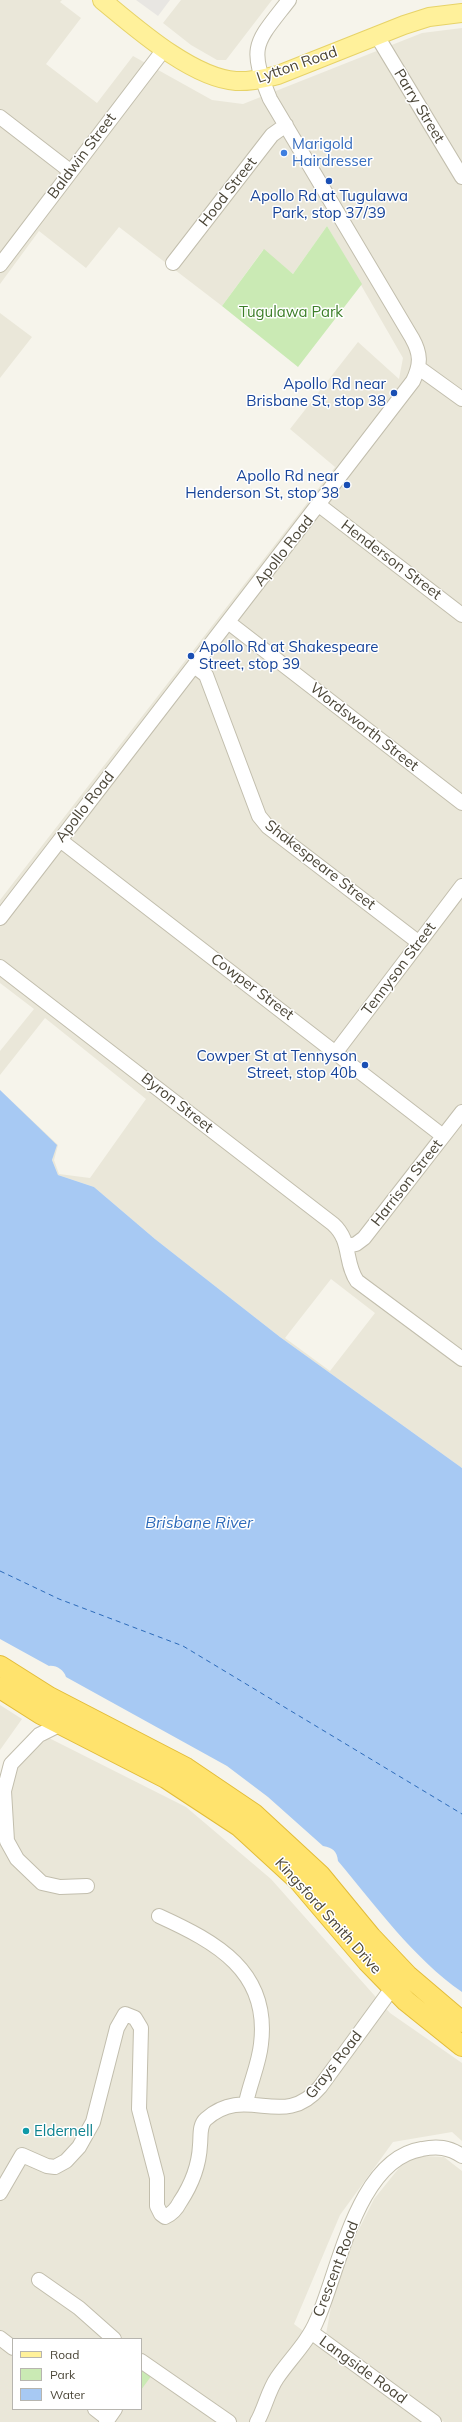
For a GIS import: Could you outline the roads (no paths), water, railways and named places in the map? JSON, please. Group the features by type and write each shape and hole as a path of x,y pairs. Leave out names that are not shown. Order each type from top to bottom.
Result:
{"highway":[{"name":"Kingsford Smith Drive","path":"0,1666 55,1700 186,1768 238,1801 269,1826 306,1861 395,1963 426,1993 462,2022"},
{"name":"Kingsford Smith Drive","path":"0,1688 41,1714 166,1778 239,1826 299,1881 393,1987 422,2015 462,2046"}],"main road":[{"name":"Lytton Road","path":"102,0 193,68 215,77 235,81 262,79 429,17 462,13"}],"street":[{"path":"289,0 259,41 256,63 270,99 412,338 418,349 419,368 462,399"},
{"name":"Parry Street","path":"377,36 462,177"},
{"name":"Baldwin Street","path":"0,264 165,48"},
{"path":"0,117 70,171"},
{"name":"Hood Street","path":"173,263 272,135 286,125"},
{"name":"Apollo Road","path":"0,918 319,506 413,381 419,368"},
{"name":"Henderson Street","path":"319,506 462,615"},
{"name":"Wordsworth Street","path":"228,622 462,803"},
{"name":"Shakespeare Street","path":"194,666 206,675 259,816 268,827 418,942"},
{"name":"Cowper Street","path":"60,840 443,1136"},
{"name":"Tennyson Street","path":"336,1052 462,886"},
{"name":"Byron Street","path":"0,967 333,1224 343,1234 347,1246 352,1274 357,1281 460,1355"},
{"name":"Harrison Street","path":"347,1246 356,1244 364,1238 462,1112"},
{"path":"39,1735 41,1714"},
{"path":"61,1724 39,1735 16,1758 7,1774 4,1796 8,1846 24,1867 44,1884 60,1887 87,1886"},
{"path":"159,1916 211,1942 237,1964 255,1993 261,2017 261,2044 246,2103"},
{"name":"Grays Road","path":"0,2194 22,2155 47,2166 55,2166 66,2161 78,2147 94,2118 118,2024 122,2016 128,2013 135,2018 140,2028 139,2109 157,2178 157,2206 162,2216 168,2216 179,2205 193,2181 199,2158 203,2122 225,2106 246,2103 287,2107 298,2105 309,2099 393,1987"},
{"name":"Crescent Road","path":"257,2422 276,2379 311,2332 320,2314 349,2230 365,2199 386,2168 406,2153 435,2147 455,2152 462,2156"},
{"path":"39,2280 112,2333 123,2338"},
{"name":"Langside Road","path":"311,2332 434,2422"},
{"path":"0,2338 12,2347"},
{"path":"142,2352 203,2397 216,2413"},
{"path":"142,2362 229,2422"},
{"path":"96,2410 110,2417"}],"water":[{"name":"Brisbane River","path":"0,1090 57,1145 52,1160 58,1175 94,1187 155,1239 280,1337 462,1468 462,1992 427,1964 396,1931 338,1861 334,1850 323,1846 268,1797 227,1766 66,1677 59,1668 49,1666 0,1639"}],"place":[{"name":"Marigold Hairdresser","path":"284,153"},
{"name":"Apollo Rd at Tugulawa Park, stop 37/39","path":"329,181"},
{"name":"Apollo Rd near Brisbane St, stop 38","path":"394,393"},
{"name":"Apollo Rd near Henderson St, stop 38","path":"347,485"},
{"name":"Apollo Rd at Shakespeare Street, stop 39","path":"191,656"},
{"name":"Cowper St at Tennyson Street, stop 40b","path":"365,1065"},
{"name":"Eldernell","path":"26,2131"}],"park label":[{"name":"Tugulawa Park","path":"291,312"}]}
